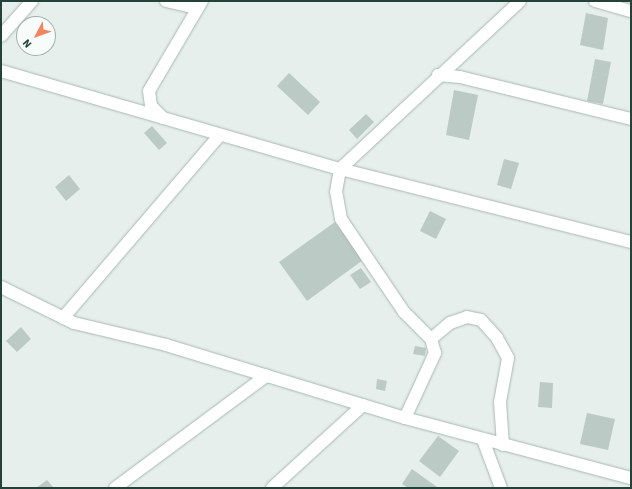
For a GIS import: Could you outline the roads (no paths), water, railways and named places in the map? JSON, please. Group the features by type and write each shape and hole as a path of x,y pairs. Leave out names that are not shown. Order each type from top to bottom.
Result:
{"street":[{"path":"1,36 32,1"},
{"path":"163,118 151,106 149,91 199,5 166,1"},
{"path":"406,418 435,353 432,340 404,312 341,219 336,192 340,169 438,75 520,1"},
{"path":"595,1 631,12"},
{"path":"1,71 340,169 631,242"},
{"path":"438,75 460,76 631,118"},
{"path":"62,318 220,134"},
{"path":"1,287 62,318 267,375 406,418 484,440 631,478"},
{"path":"432,340 450,323 467,316 481,320 498,338 508,358 500,402 503,445"},
{"path":"115,488 267,375"},
{"path":"272,488 363,405"},
{"path":"484,440 501,488"}]}
